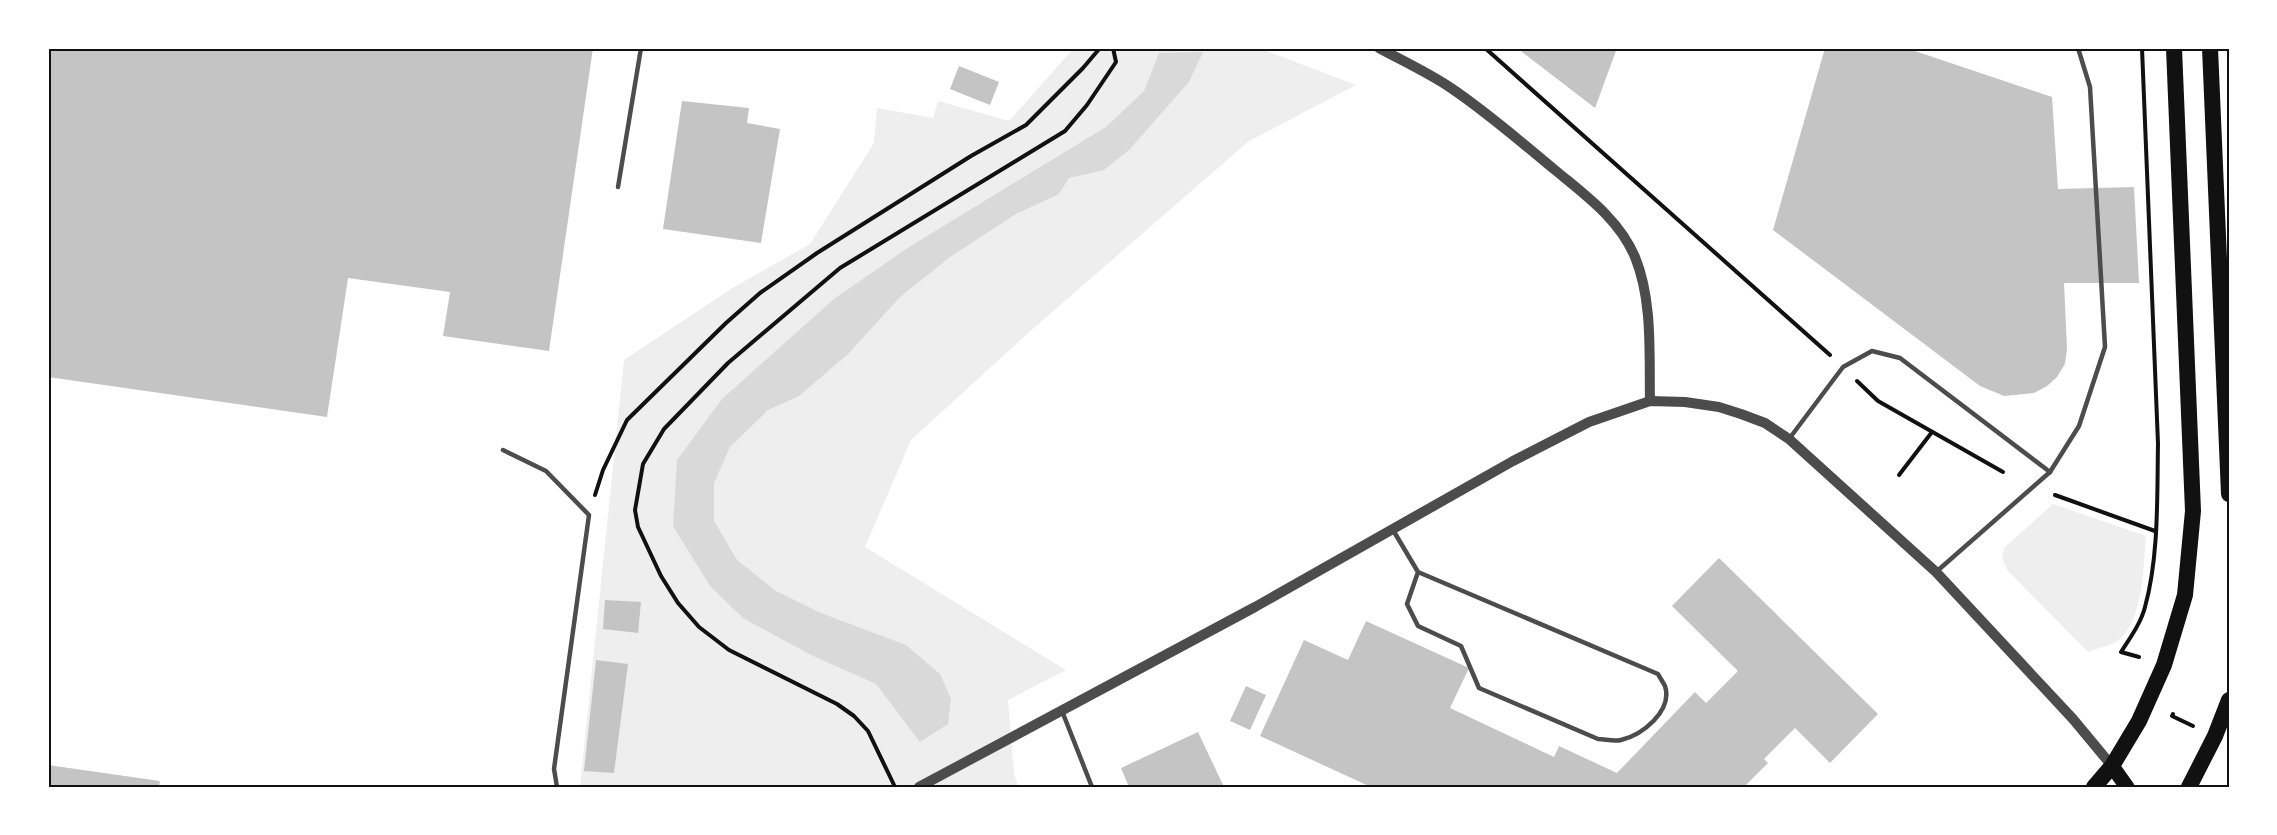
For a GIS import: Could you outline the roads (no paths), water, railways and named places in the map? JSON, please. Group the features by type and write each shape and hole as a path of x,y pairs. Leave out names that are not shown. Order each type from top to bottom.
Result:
{"highway":[{"path":"2094,787 2112,766 2139,721 2164,665 2185,595 2193,511 2174,48"},
{"path":"2210,48 2229,494"},
{"path":"2189,787 2215,736 2229,700"}],"main road":[{"path":"2112,766 2127,787"}],"street":[{"path":"1380,48 1450,87 1505,129 1599,207 1623,236 1641,274 1647,306 1650,402"},
{"path":"919,787 1256,607 1513,461 1588,422 1650,402 1686,402 1719,407 1765,423 1789,439 1936,572 2073,719 2112,766"}],"lane":[{"path":"618,187 640,48"},
{"path":"1936,572 2050,472 2079,426 2105,347 2090,87 2078,48"},
{"path":"2165,48 2174,48"},
{"path":"1789,439 1843,367 1872,351 1900,358 2050,472"},
{"path":"503,450 546,471 589,515 554,769 557,787"},
{"path":"1393,530 1418,572 1658,674 1665,687 1665,704 1655,719 1638,734 1619,741 1598,739 1479,688 1461,646 1418,626 1407,604 1418,572"},
{"path":"1062,711 1092,787"}]}
